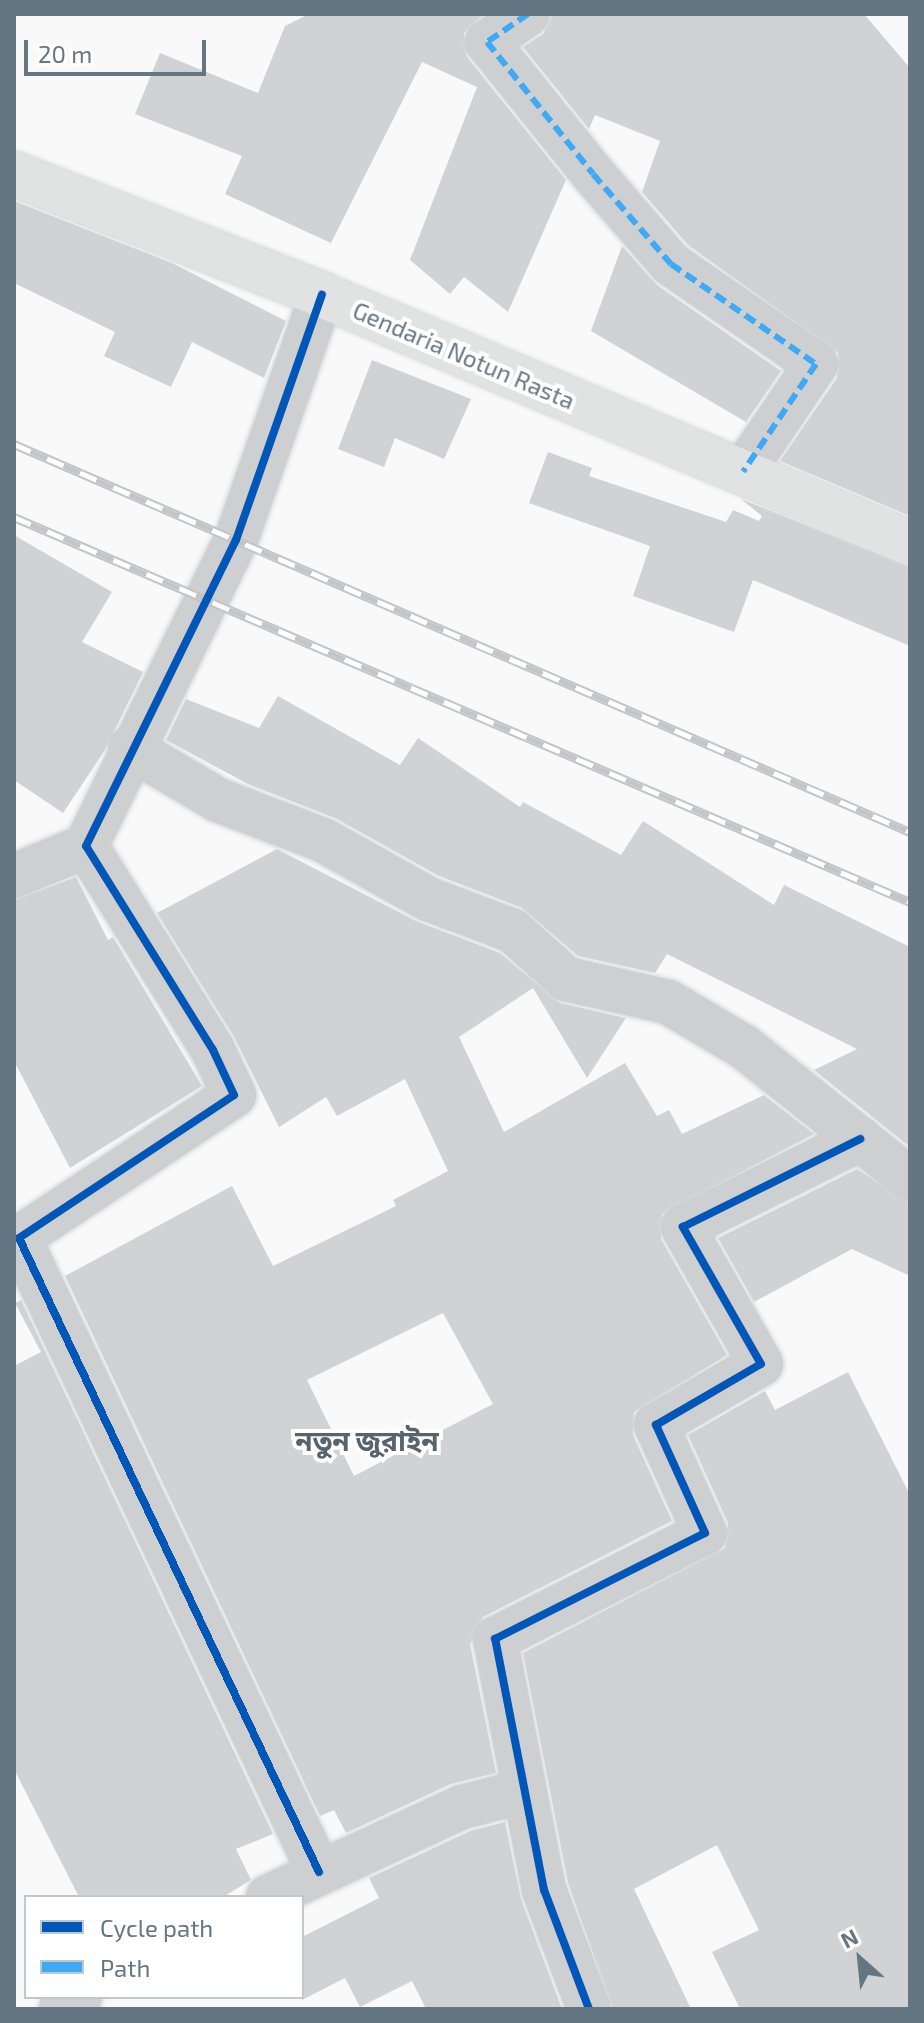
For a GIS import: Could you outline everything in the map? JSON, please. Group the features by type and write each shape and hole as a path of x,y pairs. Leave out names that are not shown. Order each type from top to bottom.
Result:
{"main road":[{"name":"Gendaria Notun Rasta","path":"14,174 322,295 910,543"}],"street":[{"path":"528,14 487,42 593,174 671,264 816,364 743,472"},
{"path":"14,876 86,846 130,748 236,540 322,295"},
{"path":"130,748 218,800 323,840 428,899 513,931 566,979 668,1002 744,1047 910,1179"},
{"path":"86,846 213,1050 234,1095 19,1238 175,1556 319,1872"},
{"path":"589,2009 544,1890 521,1792 495,1639 705,1533 656,1425 761,1364 683,1227 860,1139"},
{"path":"272,1895 462,1807 521,1792"}],"building":[{"path":"309,14 484,14 464,33 467,57 566,180 508,312 464,277 450,294 410,260 477,87 422,62 331,243 225,194 242,156 135,114 160,53 258,93 285,26"},
{"path":"553,14 864,14 910,68 910,516 780,461 837,378 838,353 688,245 642,192 660,141 595,115 589,129 523,47 543,34"},
{"path":"14,201 172,263 286,321 264,378 192,342 171,387 104,356 115,332 14,283"},
{"path":"622,246 657,285 781,371 746,422 591,331"},
{"path":"372,360 471,399 444,459 395,438 384,467 338,449"},
{"path":"548,452 592,468 589,476 726,522 733,510 759,521 762,516 741,499 910,567 910,646 753,580 734,632 633,596 650,546 529,503"},
{"path":"14,535 112,592 82,642 143,672 105,750 63,813 14,780"},
{"path":"278,696 400,765 418,738 520,807 523,802 621,855 643,821 774,905 784,885 910,947 910,1147 814,1070 857,1049 667,954 655,973 578,956 522,908 439,876 335,818 250,785 166,740 186,699 259,728"},
{"path":"277,849 416,921 500,953 560,1003 626,1018 587,1078 533,988 459,1037 504,1132 625,1063 657,1116 669,1110 682,1134 764,1095 814,1134 662,1214 661,1239 727,1355 634,1412 633,1435 672,1521 483,1617 470,1644 496,1773 451,1784 346,1833 334,1810 320,1816 65,1276 232,1186 273,1266 396,1206 393,1200 448,1171 405,1079 337,1116 326,1097 279,1127 234,1037 157,913","holes":["443,1313 493,1404 354,1476 307,1380"]},
{"path":"76,877 108,940 113,937 202,1086 70,1168 14,1061 14,900"},
{"path":"857,1169 910,1203 910,1276 852,1249 754,1302 718,1238"},
{"path":"21,1300 273,1834 236,1849 251,1880 226,1895 78,1895 14,1769 14,1366 41,1352 15,1303"},
{"path":"848,1372 910,1495 910,2009 740,2009 712,1952 759,1930 717,1845 634,1889 691,2009 613,2009 568,1883 523,1653 725,1548 728,1523 688,1435 765,1391 775,1410"},
{"path":"505,1822 521,1899 562,2009 426,2009 412,1981 360,2007 345,1978 304,1999 304,1936 379,1898 369,1878 470,1831"}],"railway":[{"path":"14,444 910,832"},
{"path":"14,517 910,902"}],"marked path":[{"path":"528,14 487,42 593,174 671,264 816,364 743,472"}],"cycle path":[{"path":"319,1872 19,1238 234,1095 213,1050 86,846 236,540 322,295"},
{"path":"589,2009 544,1890 495,1639 705,1533 656,1425 761,1364 683,1227 860,1139"}],"district":[{"name":"নতুন জুরাইন","path":"367,1440"}]}
